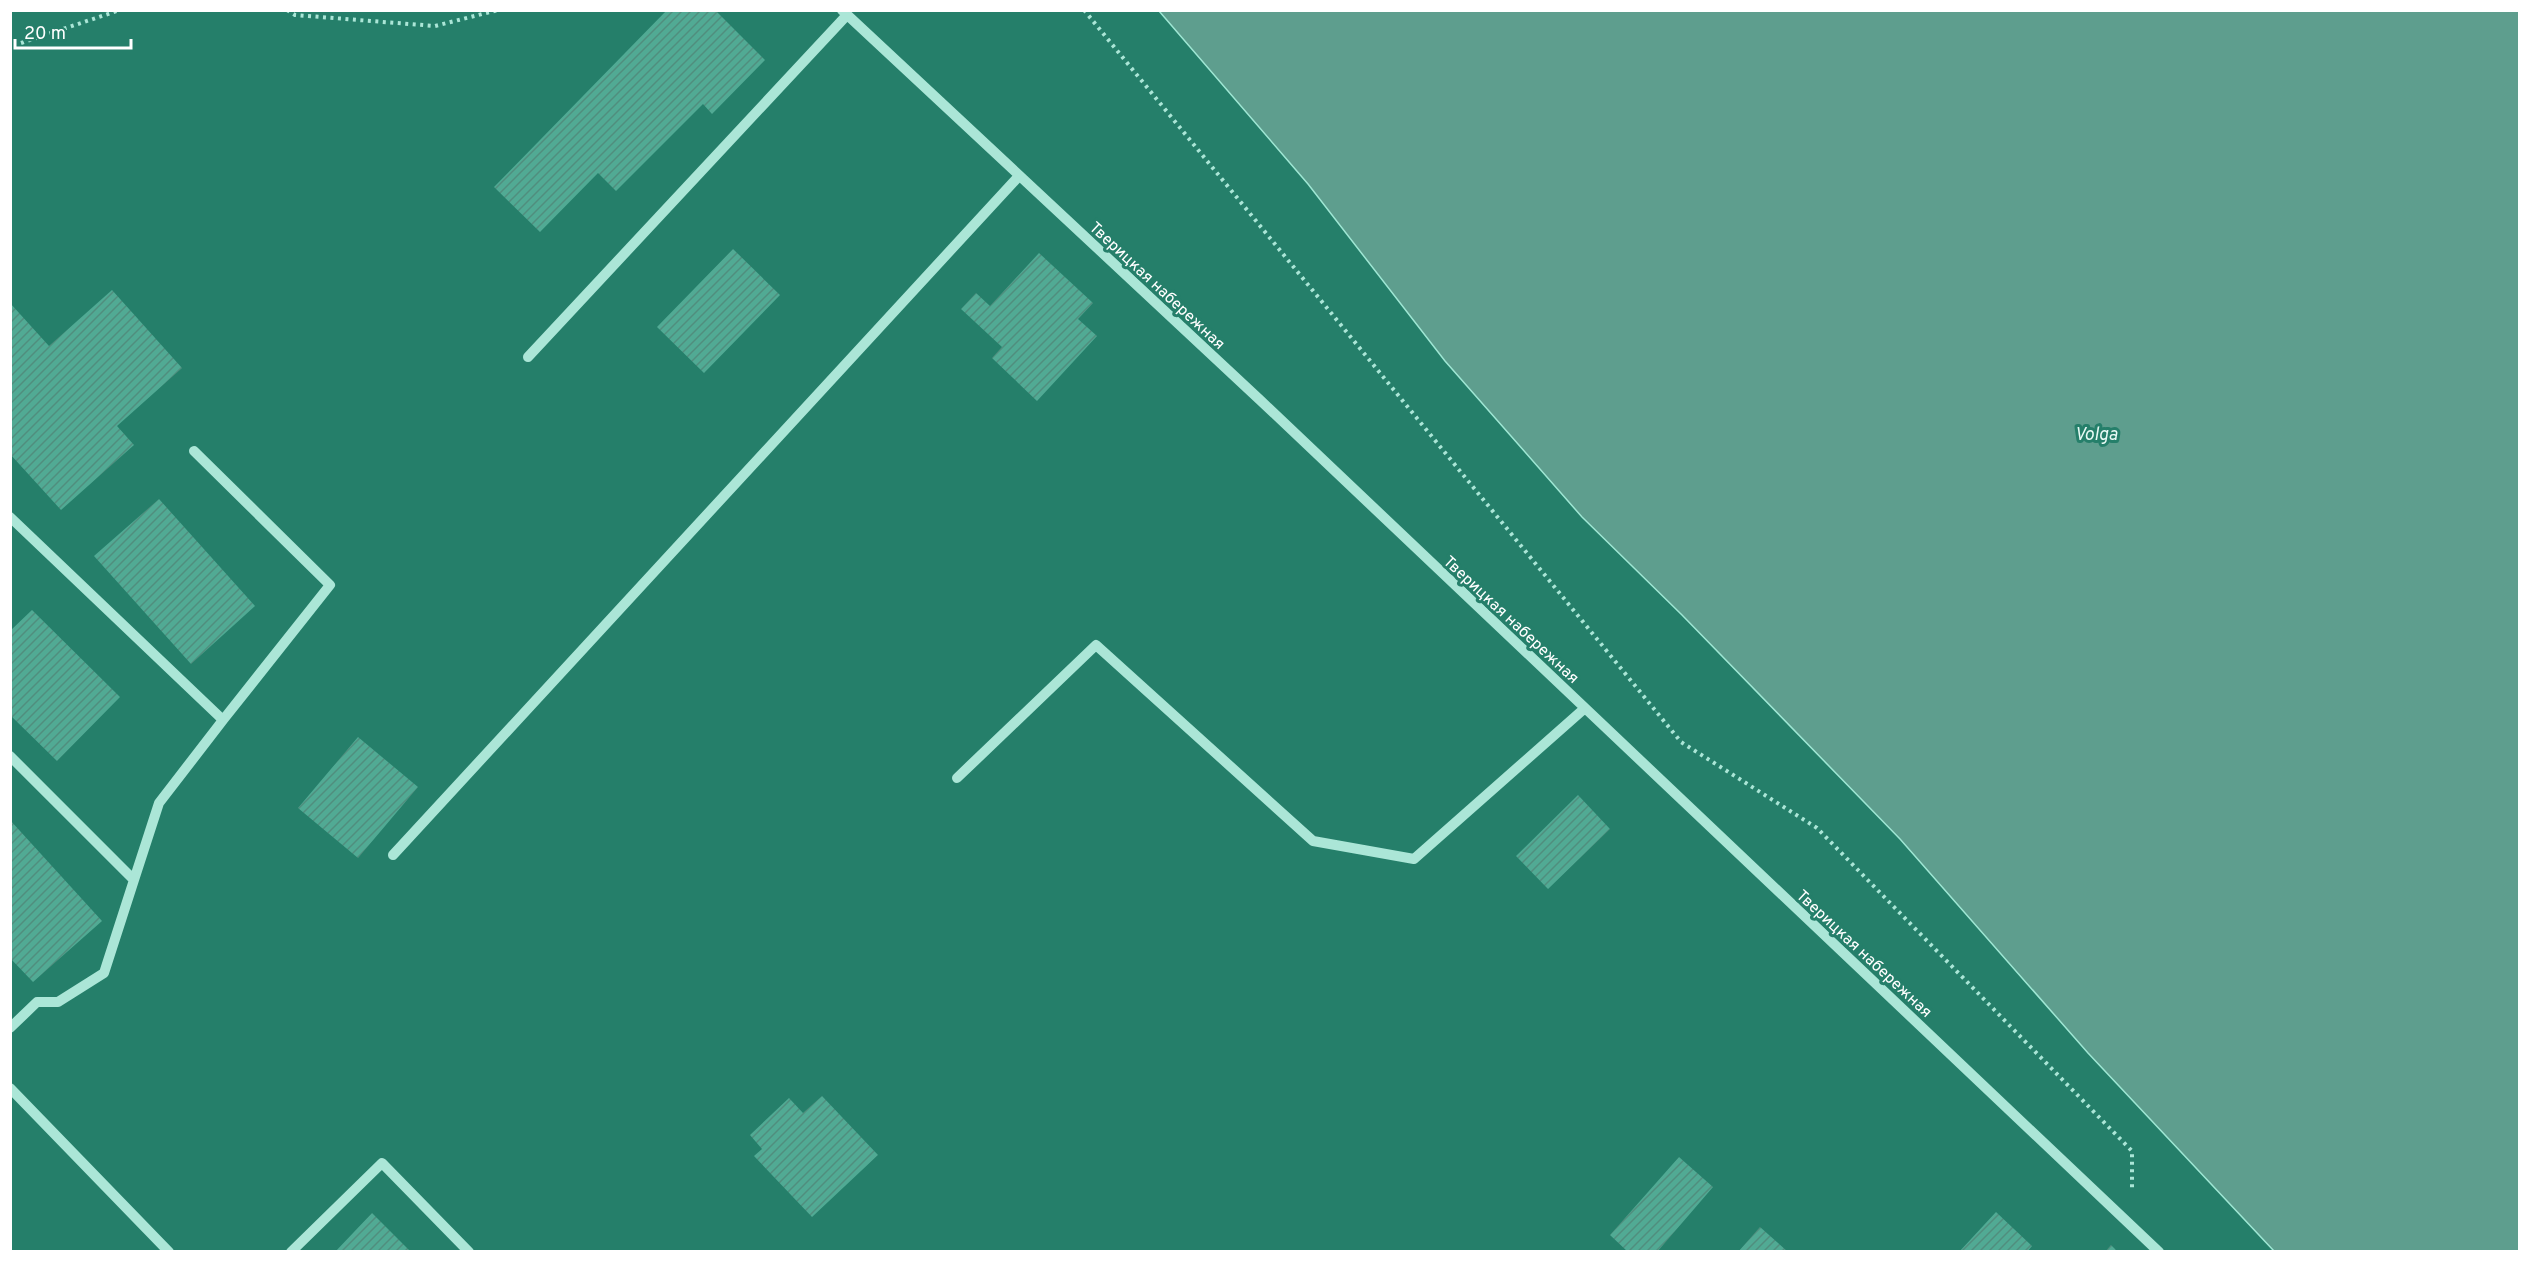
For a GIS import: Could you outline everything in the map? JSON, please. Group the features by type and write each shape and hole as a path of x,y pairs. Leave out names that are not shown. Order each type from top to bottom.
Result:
{"street":[{"name":"Тверицкая набережная","path":"844,13 1585,708 2159,1251"},
{"path":"528,357 844,13"},
{"path":"393,855 1019,176"},
{"path":"10,1028 37,1002 58,1002 104,973 159,803 330,585 194,452"},
{"path":"10,517 224,720"},
{"path":"957,778 1095,645 1313,841 1414,859 1585,708"},
{"path":"10,756 134,880"},
{"path":"10,1088 169,1251"},
{"path":"291,1251 382,1163 469,1251"}],"path":[{"path":"21,44 120,10"},
{"path":"287,10 295,15 435,26 498,10"},
{"path":"1084,10 1681,742 1817,828 2132,1151 2131,1225"}],"water":[{"name":"Volga","path":"1159,11 2519,11 2519,1251 2274,1251 2088,1053 1900,839 1682,615 1582,517 1445,361 1308,184"}],"building":[{"path":"667,10 715,10 765,60 712,114 703,104 616,191 598,173 540,232 494,187"},
{"path":"733,249 780,295 704,373 657,327"},
{"path":"1039,253 1093,303 1078,319 1097,336 1037,401 992,358 1002,347 961,309 976,293 990,306"},
{"path":"112,290 182,368 117,426 134,445 61,510 10,454 10,303 49,346"},
{"path":"159,499 255,606 191,664 94,556"},
{"path":"32,610 120,697 57,761 10,715 10,631"},
{"path":"358,737 418,787 358,858 298,808"},
{"path":"1578,795 1610,829 1548,889 1516,856"},
{"path":"10,820 102,921 33,982 10,958"},
{"path":"822,1096 878,1155 812,1217 754,1156 762,1149 750,1135 789,1098 803,1113"},
{"path":"1679,1157 1713,1187 1657,1252 1628,1252 1610,1235"},
{"path":"1996,1212 2032,1246 2027,1252 1959,1252"},
{"path":"372,1213 411,1252 335,1252"},
{"path":"1760,1227 1788,1252 1738,1252"},
{"path":"2111,1245 2118,1252 2105,1252"}]}
